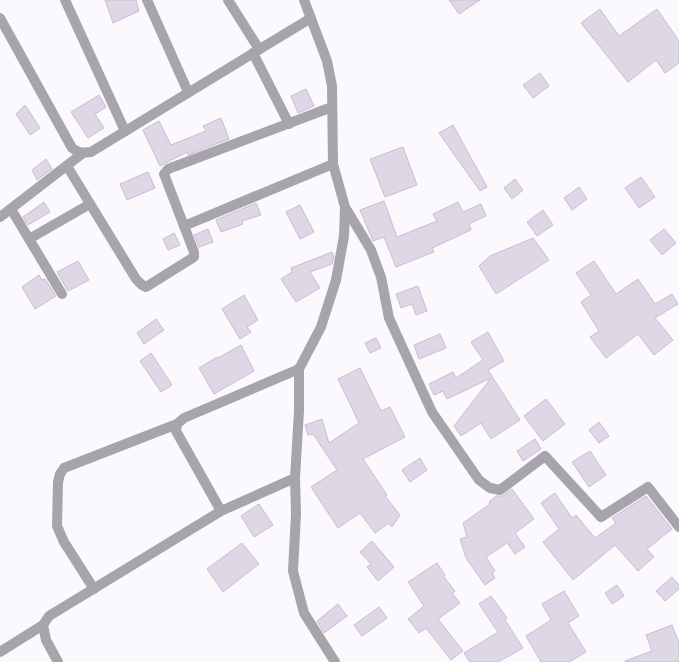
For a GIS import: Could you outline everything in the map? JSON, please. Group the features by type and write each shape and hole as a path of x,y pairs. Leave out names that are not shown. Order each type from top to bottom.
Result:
{"street":[{"path":"65,0 125,131"},
{"path":"146,0 188,92"},
{"path":"228,0 256,51 289,124"},
{"path":"304,0 327,60 332,86 333,164 344,207 344,236 336,280 321,327 300,369 295,478 296,514 292,571 304,613 335,662"},
{"path":"0,18 72,148 77,152 83,153 90,152 311,18"},
{"path":"67,166 136,279 146,287 194,257 194,252 164,174 168,169 332,108"},
{"path":"0,217 83,153"},
{"path":"184,226 333,164"},
{"path":"29,239 90,204"},
{"path":"344,207 371,250 381,277 389,318 432,412 479,480 490,488 500,490 545,456 601,517 648,487 679,527"},
{"path":"11,209 62,294"},
{"path":"94,588 64,542 57,526 58,482 60,474 64,468 177,424 184,418 300,369"},
{"path":"177,424 176,431 222,511"},
{"path":"0,652 43,625 49,616 222,511 295,478"},
{"path":"43,625 46,640 58,662"}],"building":[{"path":"105,0 136,0 139,11 113,23"},
{"path":"449,0 480,0 459,14"},
{"path":"600,9 619,36 657,9 679,41 679,63 665,73 656,60 628,82 581,23"},
{"path":"540,73 549,86 533,98 523,85"},
{"path":"306,89 314,106 298,113 291,96"},
{"path":"99,95 106,107 95,114 104,128 88,138 71,112"},
{"path":"25,105 40,128 30,135 16,114"},
{"path":"221,118 229,139 188,155 187,152 160,166 143,130 159,121 171,145 206,131 203,126"},
{"path":"453,125 487,187 480,191 439,133"},
{"path":"403,147 417,185 385,197 370,159"},
{"path":"46,159 52,169 37,180 32,170"},
{"path":"148,172 155,188 127,200 120,184"},
{"path":"641,177 655,197 639,208 625,188"},
{"path":"515,179 523,190 512,199 504,188"},
{"path":"579,187 587,199 572,210 564,198"},
{"path":"384,201 397,237 437,221 433,214 458,202 463,212 481,204 486,216 469,224 471,230 432,248 434,252 396,267 384,237 373,241 360,210"},
{"path":"44,202 50,212 28,225 23,217"},
{"path":"256,203 261,215 242,221 243,224 221,232 216,220"},
{"path":"300,205 314,232 300,239 286,212"},
{"path":"543,210 553,225 537,236 527,222"},
{"path":"208,229 213,242 199,247 194,235"},
{"path":"664,229 676,243 662,255 650,240"},
{"path":"174,233 180,245 168,250 163,239"},
{"path":"533,238 549,260 496,294 479,266 490,256"},
{"path":"332,252 334,257 332,264 310,272 320,288 296,302 281,279 292,272 291,268"},
{"path":"78,261 89,280 68,291 57,272"},
{"path":"594,261 616,294 638,279 655,304 672,294 678,304 655,318 673,340 654,355 638,334 606,358 590,337 599,331 581,302 591,295 576,273"},
{"path":"39,275 42,280 45,279 56,296 35,309 22,287"},
{"path":"418,286 427,311 416,315 412,304 401,308 396,294"},
{"path":"244,295 258,320 247,327 251,332 240,339 222,309"},
{"path":"156,319 164,330 144,344 137,333"},
{"path":"488,332 504,361 488,370 520,420 491,439 481,423 461,436 454,426 491,378 447,399 443,391 434,395 429,384 453,372 456,378 483,360 471,342"},
{"path":"440,334 446,348 419,359 414,345"},
{"path":"376,338 381,348 370,353 365,343"},
{"path":"241,345 254,371 214,394 199,368"},
{"path":"151,353 172,385 161,392 140,361"},
{"path":"360,368 381,411 390,407 405,437 363,459 387,495 385,496 400,515 392,527 389,523 375,533 360,513 338,528 311,487 337,470 313,434 308,435 305,425 322,419 329,443 359,423 338,379"},
{"path":"546,399 565,424 543,441 524,416"},
{"path":"599,422 609,436 599,443 589,430"},
{"path":"535,439 541,449 523,461 517,451"},
{"path":"590,451 606,475 589,487 572,462"},
{"path":"420,458 427,470 410,482 402,470"},
{"path":"512,489 534,519 515,533 525,547 515,554 507,543 486,557 495,571 492,573 495,578 485,585 466,558 460,539 467,537 463,523 490,504 489,502 496,496 502,496"},
{"path":"555,493 572,518 576,515 595,538 616,523 612,518 646,496 672,529 647,549 654,557 638,571 615,545 573,580 543,542 559,529 541,503"},
{"path":"259,504 273,525 254,537 241,516"},
{"path":"372,541 394,567 378,581 367,567 371,564 360,552"},
{"path":"242,543 259,564 223,592 207,569"},
{"path":"437,563 445,575 444,577 455,591 452,593 460,603 438,619 463,651 451,660 426,628 419,633 408,619 424,606 408,582"},
{"path":"672,577 679,585 679,589 665,601 656,591"},
{"path":"617,585 624,596 612,604 605,593"},
{"path":"564,591 579,616 568,623 586,652 569,662 541,662 526,636 551,620 542,604"},
{"path":"491,596 507,618 505,620 523,648 498,662 470,662 464,653 498,632 479,604"},
{"path":"338,604 347,616 324,633 317,621"},
{"path":"379,607 387,618 362,636 354,625"},
{"path":"672,625 679,643 679,662 625,661 652,651 646,635"}]}
